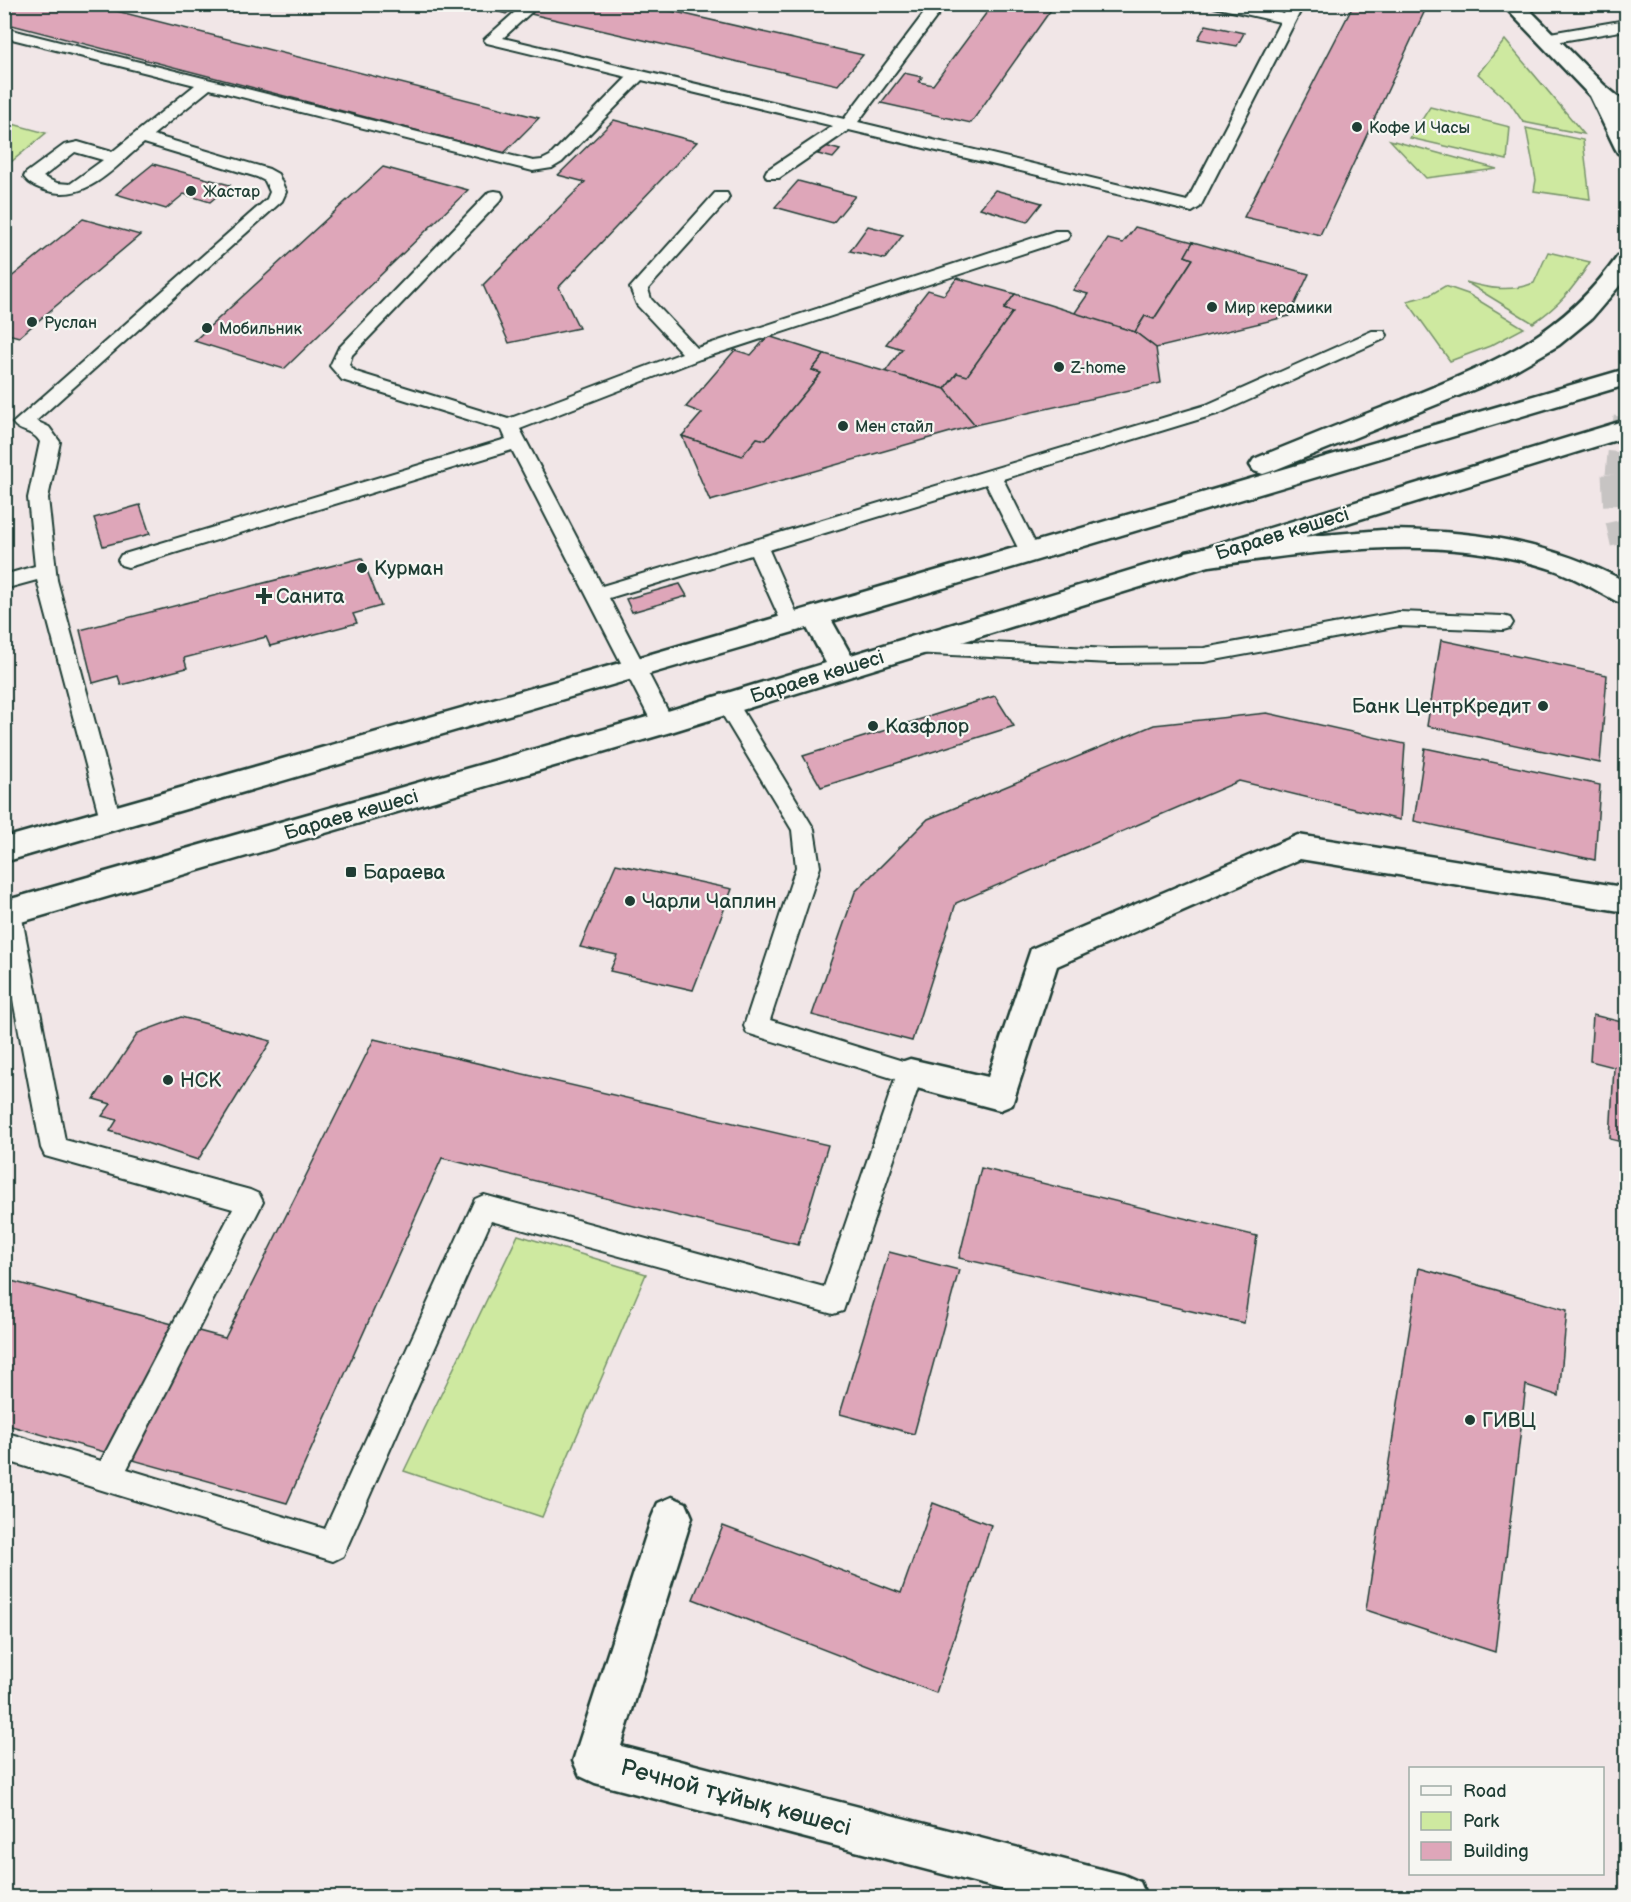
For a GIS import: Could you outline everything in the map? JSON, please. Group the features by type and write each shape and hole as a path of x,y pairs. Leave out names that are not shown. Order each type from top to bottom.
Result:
{"main road":[{"path":"1512,4 1596,90 1626,114"},
{"path":"1596,90 1626,148"},
{"path":"1104,531 1491,373 1523,357 1551,341 1598,301 1626,261"},
{"path":"4,850 634,669 1626,377"},
{"name":"Бараев көшесі","path":"7,913 727,704 1626,428"},
{"path":"1196,559 1311,544 1392,537 1455,539 1509,548 1566,565 1626,594"},
{"path":"803,619 843,668"},
{"path":"910,1073 1000,1095 1043,958 1298,847 1626,900 1626,895"},
{"name":"Речной тұйық көшесі","path":"672,1518 595,1761 1123,1897"}],"lane":[{"path":"533,4 492,40 849,123 1192,207 1297,4"},
{"path":"773,174 849,123 939,4"},
{"path":"1219,4 1289,20"},
{"path":"1544,39 1626,25"},
{"path":"4,32 533,166 546,165 556,159 639,74"},
{"path":"115,158 206,84"},
{"path":"13,421 274,201 278,192 272,178 264,173 141,137"},
{"path":"495,196 344,353 339,366 349,376 513,434 663,723"},
{"path":"694,354 643,301 639,288 721,197"},
{"path":"128,560 513,434 694,354 1061,235"},
{"path":"598,594 1213,409 1378,335"},
{"path":"13,421 42,430 48,435 50,442 38,498 47,580 110,820"},
{"path":"992,476 1030,552"},
{"path":"757,546 803,619"},
{"path":"4,582 47,570"},
{"path":"913,646 1110,656 1204,655 1399,619 1503,623"},
{"path":"4,1446 333,1546 484,1207 833,1302 910,1073 756,1026 808,867 803,829 727,704"},
{"path":"7,913 54,1148 250,1202 108,1477"}],"green space":[{"path":"1505,40 1584,134 1523,122 1510,103 1478,74"},
{"path":"1430,107 1510,127 1507,160 1410,138"},
{"path":"5,122 46,133 4,167"},
{"path":"1526,128 1583,140 1590,199 1534,191 1536,180"},
{"path":"1390,140 1497,169 1426,178"},
{"path":"1548,252 1590,262 1565,296 1533,323 1466,282 1500,288 1517,288 1534,283"},
{"path":"1445,286 1468,294 1524,328 1490,346 1450,361 1407,301 1430,295"},
{"path":"518,1235 646,1274 542,1517 404,1471"}],"building":[{"path":"4,4 89,4 539,118 504,153 4,23"},
{"path":"472,4 517,4 506,14"},
{"path":"541,4 641,4 863,55 838,85 531,14"},
{"path":"993,4 1055,4 971,123 881,103 904,73 922,77 919,82 933,85"},
{"path":"1354,4 1428,4 1320,235 1244,217"},
{"path":"1206,25 1244,33 1237,46 1198,39"},
{"path":"614,120 697,142 559,287 579,328 509,343 483,285 585,182 558,175"},
{"path":"825,146 840,150 833,158 818,154"},
{"path":"153,164 230,185 210,202 184,194 166,209 116,194"},
{"path":"383,167 468,190 284,369 194,341"},
{"path":"798,181 855,196 833,223 775,207"},
{"path":"995,190 1042,203 1027,222 980,208"},
{"path":"83,219 140,235 19,337 4,333 4,283"},
{"path":"868,226 903,235 885,259 850,251"},
{"path":"1135,227 1193,242 1185,256 1193,259 1154,319 1145,316 1135,332 1074,314 1088,294 1073,290 1108,239 1123,243"},
{"path":"1193,242 1309,274 1289,316 1156,348 1135,332 1145,316 1154,319 1193,259 1185,256"},
{"path":"957,278 1015,294 1004,309 1013,312 967,376 957,373 945,389 885,372 902,349 886,344 928,290 944,295"},
{"path":"1015,294 1135,332 1156,348 1161,383 975,425 945,389 957,373 967,376 1013,312 1004,309"},
{"path":"768,336 825,354 812,370 821,373 766,440 757,438 742,456 682,436 702,413 686,407 735,350 751,355"},
{"path":"825,354 945,389 975,425 710,501 682,436 742,456 757,438 766,440 821,373 812,370"},
{"path":"140,505 150,534 103,546 94,518"},
{"path":"362,558 381,606 353,614 357,623 270,646 266,637 184,658 187,668 121,685 118,676 93,683 80,630"},
{"path":"680,584 687,596 632,612 626,599"},
{"path":"1441,640 1607,675 1600,763 1427,726"},
{"path":"995,696 1014,726 821,787 803,756"},
{"path":"1267,713 1405,744 1400,820 1239,781 956,903 912,1041 812,1015 855,892 928,819 1154,725"},
{"path":"1425,748 1600,785 1595,860 1414,821"},
{"path":"616,864 732,889 693,990 610,971 617,955 580,947"},
{"path":"1593,1015 1626,1023 1626,1143 1610,1139 1614,1067 1590,1061"},
{"path":"181,1017 271,1041 198,1160 110,1131 117,1120 102,1116 111,1104 94,1099 138,1033"},
{"path":"374,1039 828,1145 798,1245 442,1158 287,1503 4,1424 4,1279 225,1338"},
{"path":"981,1168 1257,1236 1244,1323 959,1258"},
{"path":"889,1252 959,1270 914,1434 840,1414"},
{"path":"1419,1268 1567,1310 1559,1396 1526,1385 1495,1652 1366,1610"},
{"path":"933,1503 991,1525 936,1693 693,1599 723,1526 901,1593"}],"tunnel":[{"path":"1617,475 1626,413"},
{"path":"1617,475 1619,512 1626,543"}],"place":[{"name":"Кофе И Часы","path":"1357,127"},
{"name":"Жастар","path":"191,191"},
{"name":"Мир керамики","path":"1212,307"},
{"name":"Руслан","path":"32,322"},
{"name":"Мобильник","path":"207,328"},
{"name":"Z-home","path":"1059,367"},
{"name":"Мен стайл","path":"843,426"},
{"name":"Курман","path":"362,568"},
{"name":"Санита","path":"264,596"},
{"name":"Банк ЦентрКредит","path":"1543,706"},
{"name":"Казфлор","path":"873,726"},
{"name":"Бараева","path":"351,872"},
{"name":"Чарли Чаплин","path":"630,901"},
{"name":"НСК","path":"168,1080"},
{"name":"ГИВЦ","path":"1470,1420"}]}
